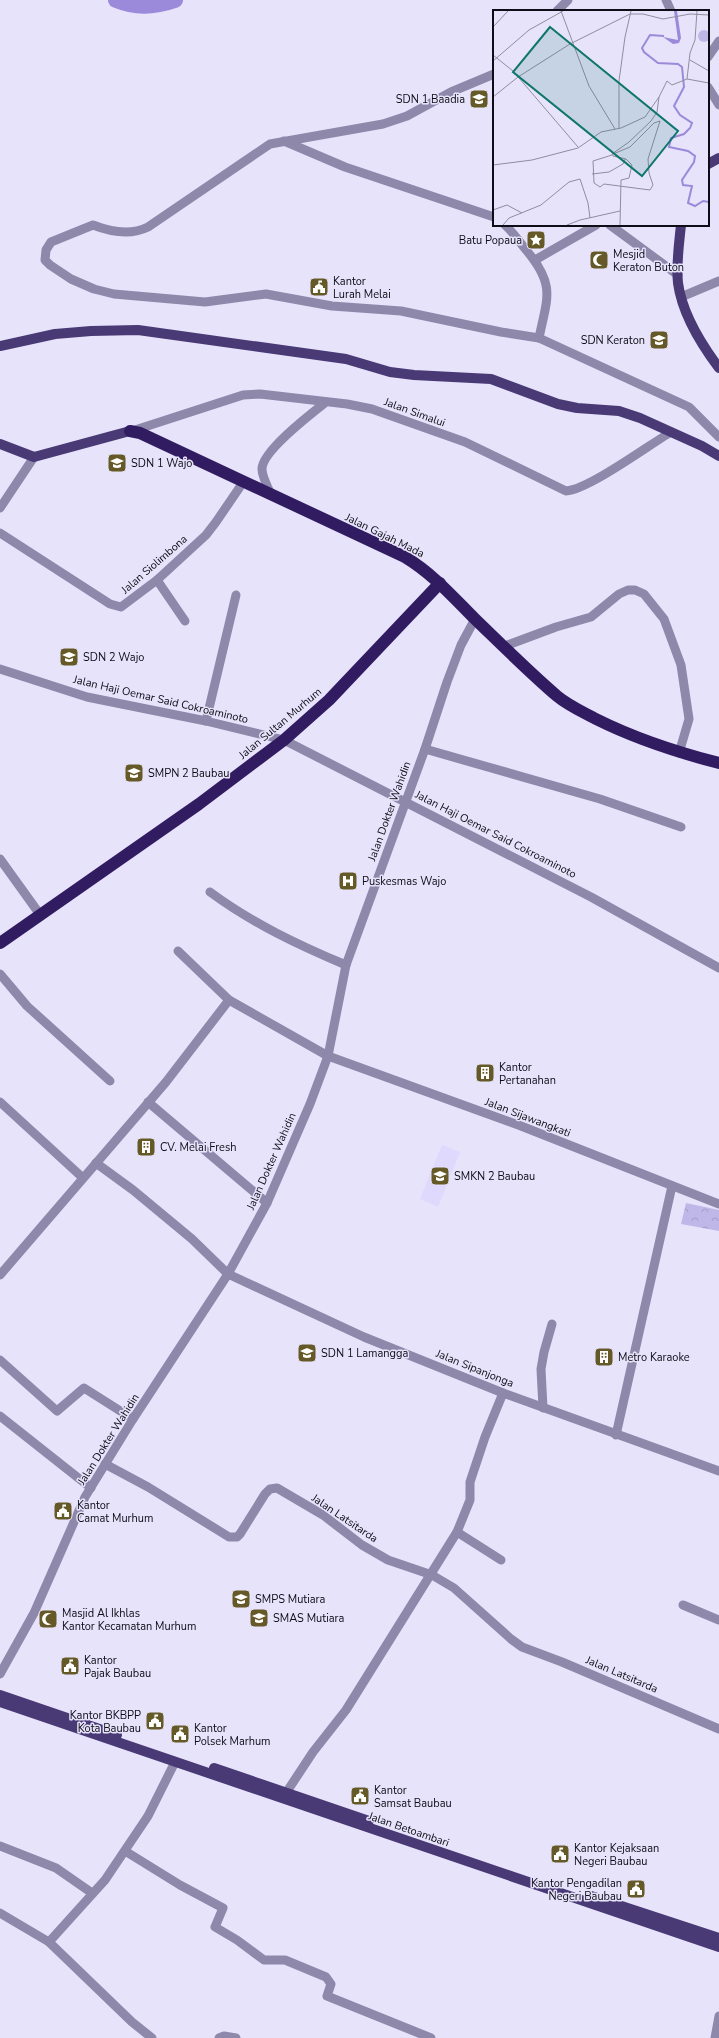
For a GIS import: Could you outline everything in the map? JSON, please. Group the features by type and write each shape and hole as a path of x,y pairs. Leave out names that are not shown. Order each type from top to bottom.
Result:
{"highway":[{"name":"Jalan Gajah Mada","path":"130,431 140,433 405,557 424,569 440,583 558,696 578,710 645,742 679,753 719,763"},
{"name":"Jalan Sultan Murhum","path":"0,943 41,916 199,804 284,740 329,700 440,583"}],"main road":[{"path":"709,163 719,158"},
{"path":"681,226 678,275 681,297 701,341 719,368"},
{"path":"0,346 55,334 91,331 138,330 346,359 390,372 414,376 491,379 558,404 577,408 619,411 640,418 719,456"},
{"path":"0,444 34,457 130,431"},
{"name":"Jalan Betoambari","path":"0,1695 286,1793 404,1837 719,1947"},
{"name":"Jalan Betoambari","path":"0,1702 175,1762 719,1938"}],"street":[{"path":"558,10 568,0"},
{"path":"666,0 671,10"},
{"path":"709,56 719,42"},
{"path":"493,74 450,92 407,116 383,124 270,144 214,183 138,232 105,230 93,226 51,242 46,250 45,260 71,279 94,289 114,294 205,302 266,294 332,306 401,311 501,332 539,338 689,407 719,437"},
{"path":"709,89 719,105"},
{"path":"282,141 345,167 493,217"},
{"path":"506,226 535,260 547,282 539,338"},
{"path":"535,260 594,226"},
{"path":"611,226 678,275"},
{"path":"681,297 719,281"},
{"name":"Jalan Simalui","path":"130,431 243,395 260,394 347,404 372,409 465,442 566,491 589,484 670,432"},
{"path":"271,495 262,470 265,460 293,428 326,402"},
{"path":"0,508 34,457"},
{"name":"Jalan Siolimbona","path":"0,533 116,607 121,607 158,580 206,535 244,481"},
{"path":"158,580 185,621"},
{"path":"505,646 556,626 591,617 619,594 628,590 636,590 644,594 664,619 681,664 689,719 679,753"},
{"path":"206,721 236,595"},
{"name":"Jalan Dokter Wahidin","path":"0,1674 34,1613 91,1488 133,1419 228,1274 267,1202 310,1104 328,1056 346,965 425,749 446,682 461,645 476,619"},
{"name":"Jalan Haji Oemar Said Cokroaminoto","path":"0,669 87,697 206,721 284,740 592,897 719,968"},
{"path":"425,749 600,800 680,827"},
{"path":"0,859 41,916"},
{"path":"210,892 239,914 303,947 346,965"},
{"name":"Jalan Sijawangkati","path":"178,951 229,1000 328,1056 521,1126 719,1204"},
{"path":"0,974 27,1006 110,1081"},
{"path":"0,1275 148,1102 229,1000"},
{"path":"0,1102 83,1178"},
{"path":"148,1102 267,1202"},
{"name":"Jalan Sipanjonga","path":"96,1163 133,1190 192,1239 228,1274 364,1337 543,1408 719,1471"},
{"path":"616,1435 672,1186"},
{"path":"543,1408 541,1369 552,1324"},
{"path":"0,1360 58,1411 84,1388 133,1419"},
{"path":"286,1793 313,1752 346,1710 432,1575 457,1532 470,1500 470,1482 485,1437 503,1392"},
{"path":"0,1416 91,1488"},
{"name":"Jalan Latsitarda","path":"105,1464 148,1487 229,1537 237,1537 240,1534 265,1494 270,1489 277,1488 323,1515 362,1546 388,1560 432,1575 454,1588 522,1647 562,1662 719,1729"},
{"path":"457,1532 501,1560"},
{"path":"683,1605 719,1620"},
{"path":"49,1942 92,1893 106,1880 148,1816 175,1762"},
{"path":"0,1846 56,1868 92,1893"},
{"path":"125,1851 223,1908 215,1927 237,1940 264,1960 285,1960 326,1977 330,1984 327,1996 431,2038"},
{"path":"0,1913 49,1942 132,2022 152,2038"},
{"path":"715,2038 719,2016"},
{"path":"219,2038 224,2036 236,2038"}],"shaded area":[{"name":"SMKN 2 Baubau","path":"442,1145 460,1152 438,1207 420,1199"}],"green space":[{"path":"686,1203 719,1210 719,1231 681,1224"}],"waterway":[{"path":"116,0 123,3 145,6 175,0"}],"place":[{"name":"SDN 1 Baadia","path":"479,99"},
{"name":"Batu Popaua","path":"536,240"},
{"name":"Mesjid Keraton Buton","path":"599,260"},
{"name":"Kantor Lurah Melai","path":"319,287"},
{"name":"SDN Keraton","path":"659,340"},
{"name":"SDN 1 Wajo","path":"117,463"},
{"name":"SDN 2 Wajo","path":"69,657"},
{"name":"SMPN 2 Baubau","path":"134,773"},
{"name":"Puskesmas Wajo","path":"348,881"},
{"name":"Kantor Pertanahan","path":"485,1073"},
{"name":"CV. Melai Fresh","path":"146,1147"},
{"name":"SMKN 2 Baubau","path":"440,1176"},
{"name":"SDN 1 Lamangga","path":"307,1353"},
{"name":"Metro Karaoke","path":"604,1357"},
{"name":"Kantor Camat Murhum","path":"63,1511"},
{"name":"SMPS Mutiara","path":"241,1599"},
{"name":"SMAS Mutiara","path":"259,1618"},
{"name":"Masjid Al Ikhlas Kantor Kecamatan Murhum","path":"48,1619"},
{"name":"Kantor Pajak Baubau","path":"70,1666"},
{"name":"Kantor BKBPP Kota Baubau","path":"155,1721"},
{"name":"Kantor Polsek Marhum","path":"180,1734"},
{"name":"Kantor Samsat Baubau","path":"360,1796"},
{"name":"Kantor Kejaksaan Negeri Baubau","path":"560,1854"},
{"name":"Kantor Pengadilan Negeri Baubau","path":"636,1889"}]}
